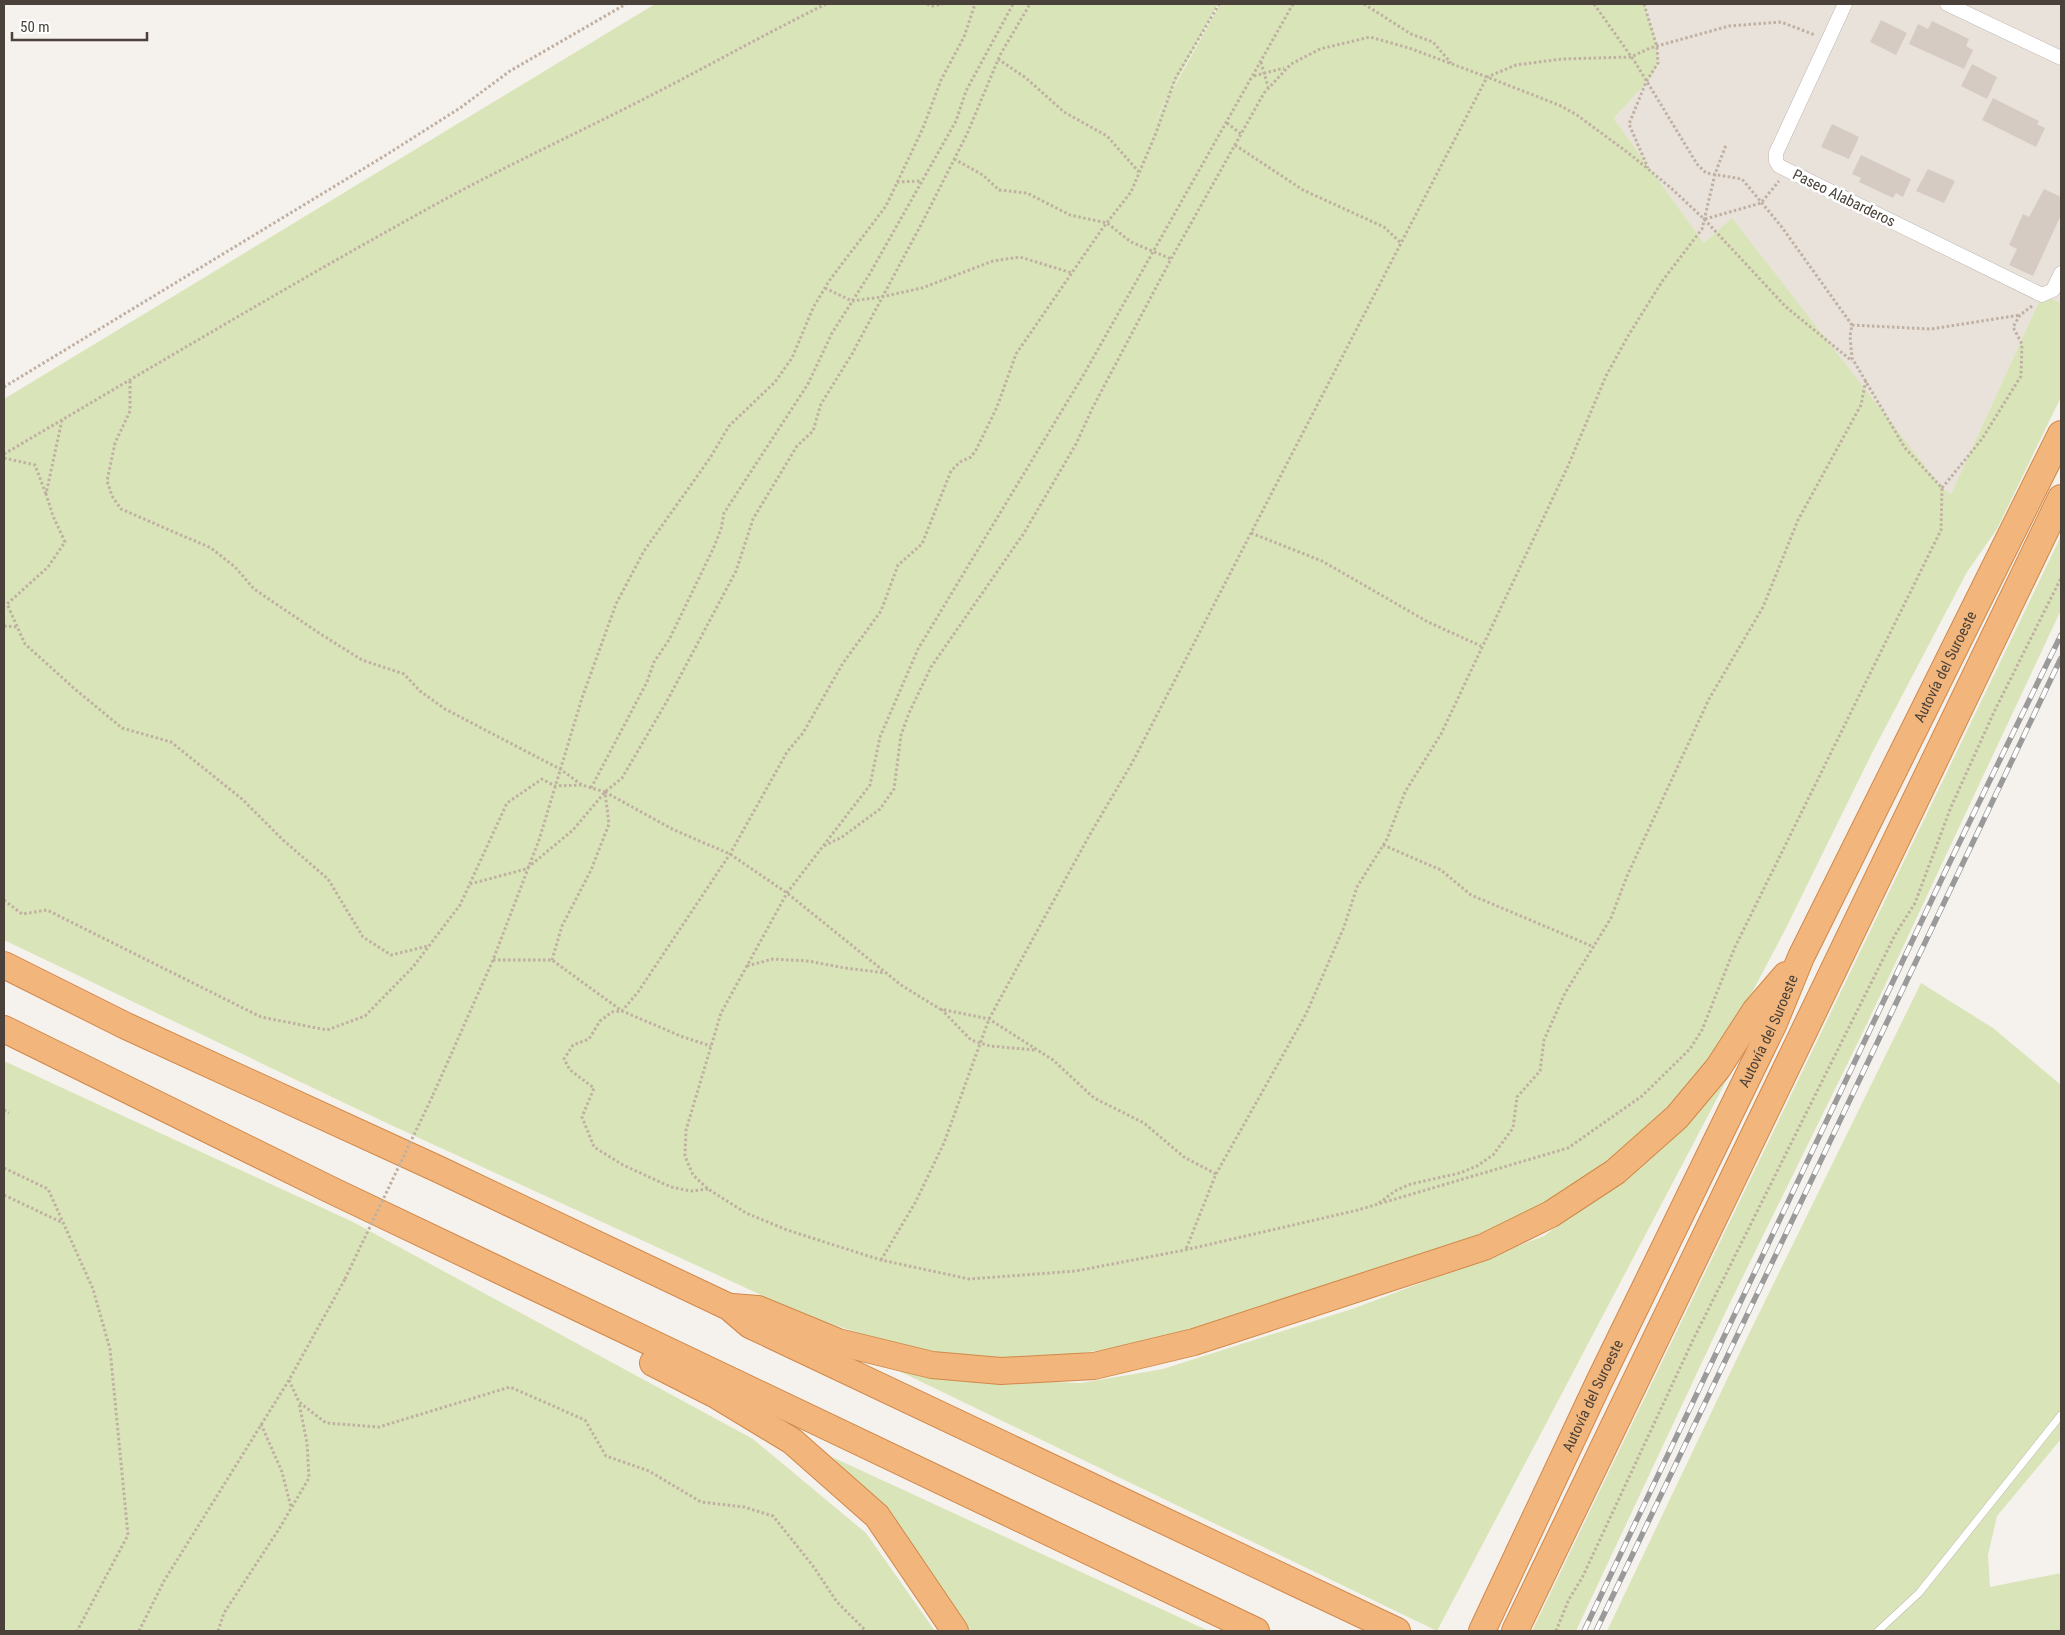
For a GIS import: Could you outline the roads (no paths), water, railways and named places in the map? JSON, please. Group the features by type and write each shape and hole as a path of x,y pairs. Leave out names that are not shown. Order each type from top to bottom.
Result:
{"highway":[{"name":"Autovía del Suroeste","path":"1482,1631 1599,1382 1774,1022 1801,957 2061,434"},
{"name":"Autovía del Suroeste","path":"1514,1631 2061,498"},
{"path":"729,1307 758,1309 838,1342 932,1365 1001,1371 1094,1366 1194,1342 1484,1247 1551,1214 1615,1172 1677,1117 1718,1068 1755,1011 1801,957"},
{"path":"4,965 126,1026 438,1169 729,1307 750,1325 1397,1631"},
{"path":"4,1029 483,1262 1256,1631"},
{"path":"483,1262 562,1318 716,1395 792,1441 877,1516 955,1631"},
{"path":"1464,1631 1581,1395 1599,1382"}],"street":[{"name":"Paseo Alabarderos","path":"1845,4 1776,153 1776,161 1779,166 2042,295 2053,290 2061,273"},
{"path":"1946,4 2061,58"}],"lane":[{"path":"1878,1631 1919,1594 2061,1415"}],"railway":[{"path":"1584,1631 1946,870 2061,635"},
{"path":"1596,1631 2061,658"}]}
